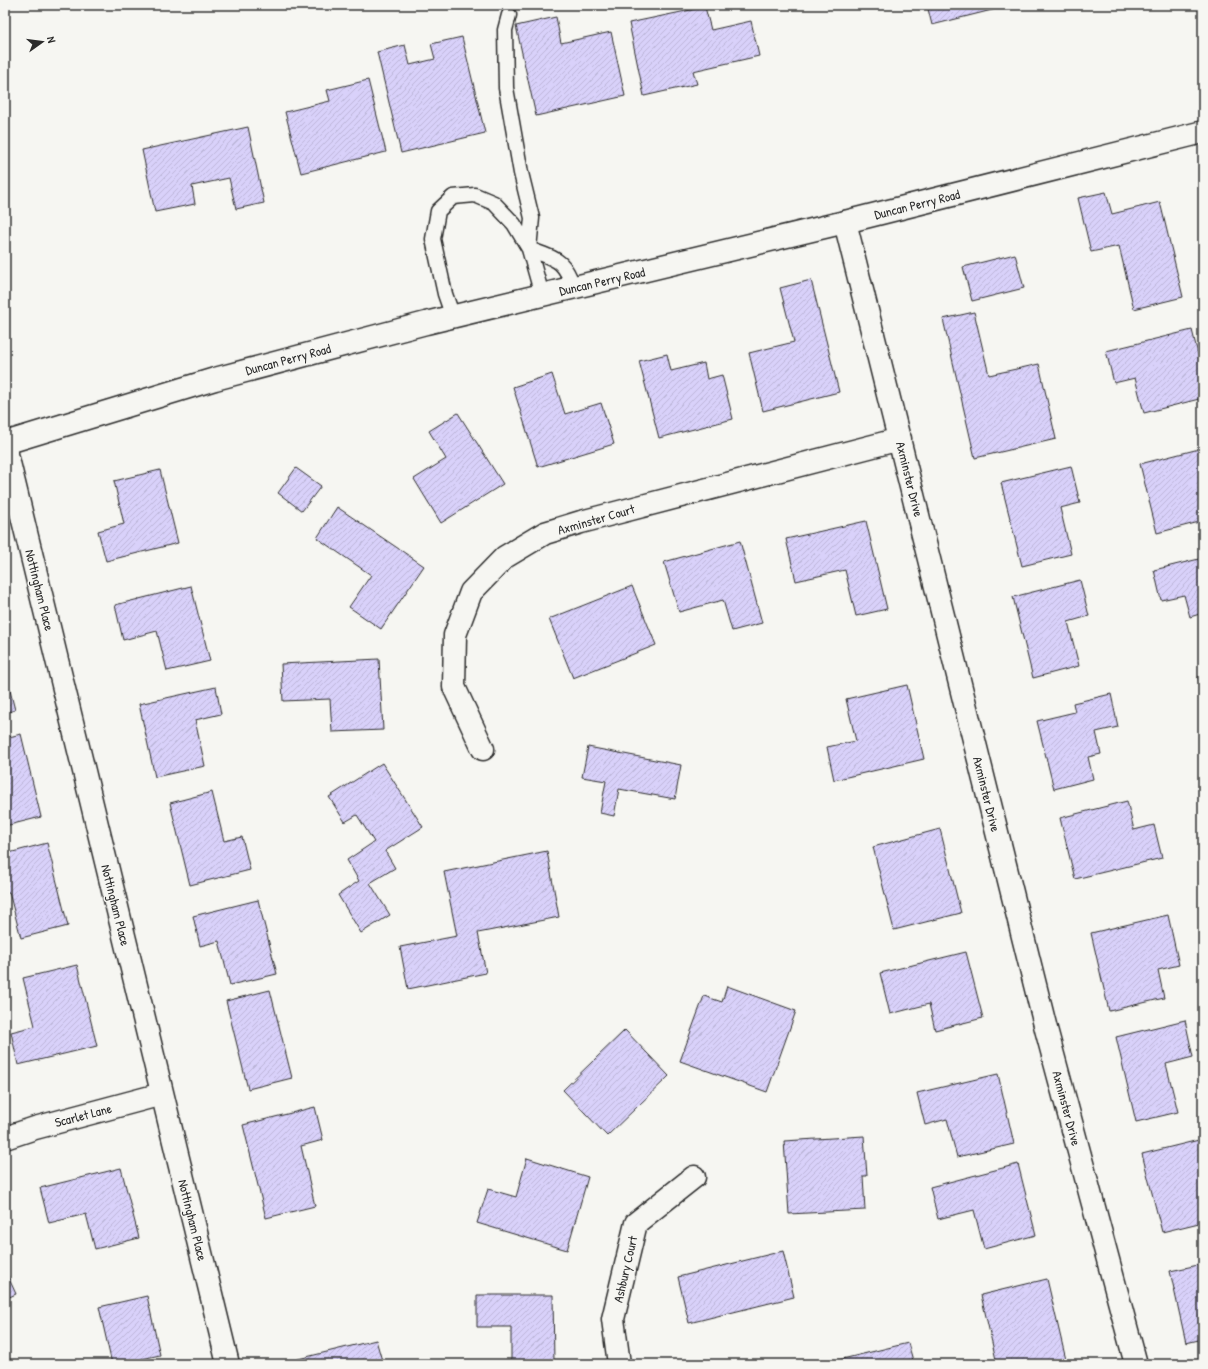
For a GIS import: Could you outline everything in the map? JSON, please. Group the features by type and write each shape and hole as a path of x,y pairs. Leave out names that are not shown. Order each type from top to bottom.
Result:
{"street":[{"name":"Duncan Perry Road","path":"5,443 215,379 453,317 845,222 1203,132"},
{"name":"Axminster Drive","path":"845,222 1044,1022 1136,1364"},
{"name":"Axminster Court","path":"483,749 454,687 455,635 471,592 505,557 545,533 581,522 900,440"},
{"name":"Nottingham Place","path":"5,446 228,1364"},
{"name":"Scarlet Lane","path":"5,1138 35,1128 162,1094"},
{"name":"Ashbury Court","path":"619,1364 614,1318 636,1223 694,1177"}],"lane":[{"path":"509,15 506,30 506,88 520,173 532,218 529,249"},
{"path":"453,317 445,294 433,239 438,211 453,197 475,195 494,203 514,224 529,249 542,295"},
{"path":"529,249 559,261 568,272 574,288"}],"building":[{"path":"927,5 1012,5 932,25"},
{"path":"705,7 711,30 751,21 759,56 693,71 697,84 644,96 629,23"},
{"path":"556,17 561,43 611,32 625,96 536,116 516,26"},
{"path":"462,37 485,133 401,153 377,52 405,45 410,65 435,59 431,44"},
{"path":"368,80 386,152 301,173 285,112 330,101 327,90"},
{"path":"248,127 264,203 236,209 229,178 192,186 195,204 155,212 142,150"},
{"path":"1106,192 1112,214 1160,202 1183,297 1134,309 1119,246 1091,252 1078,198"},
{"path":"1015,254 1024,288 972,301 963,267"},
{"path":"811,280 839,392 763,411 749,353 794,342 780,288"},
{"path":"974,312 989,375 1039,364 1056,439 975,458 943,319"},
{"path":"1192,330 1203,374 1203,398 1144,413 1135,378 1114,383 1106,351"},
{"path":"667,354 671,371 704,363 707,379 722,375 733,419 659,438 639,361"},
{"path":"552,374 565,414 601,403 614,444 538,467 513,387"},
{"path":"458,413 503,484 441,523 414,479 446,459 429,431"},
{"path":"1203,448 1203,521 1157,533 1140,464"},
{"path":"1071,466 1080,503 1060,508 1071,554 1022,566 1001,483"},
{"path":"296,468 321,486 302,511 278,493"},
{"path":"160,470 178,543 106,561 98,531 124,524 114,481"},
{"path":"337,507 424,566 381,629 349,607 371,575 317,538"},
{"path":"866,521 887,609 856,616 845,570 796,581 786,539"},
{"path":"740,541 762,623 732,631 723,600 679,612 664,562"},
{"path":"1203,558 1203,613 1190,617 1184,595 1161,600 1154,570"},
{"path":"1080,580 1089,616 1068,622 1079,666 1033,678 1013,597"},
{"path":"191,586 210,661 167,671 157,631 123,640 115,605"},
{"path":"632,586 656,645 573,678 549,619"},
{"path":"379,659 383,730 332,732 330,699 283,701 281,664"},
{"path":"5,671 15,710 5,713"},
{"path":"1203,676 1203,697 1198,677"},
{"path":"907,685 924,759 834,780 827,747 856,741 846,699"},
{"path":"216,687 221,714 195,720 205,766 155,777 139,704"},
{"path":"1111,694 1118,727 1096,732 1101,754 1088,757 1093,779 1054,789 1037,721 1075,712 1073,703"},
{"path":"21,734 41,817 5,826 5,738"},
{"path":"588,747 681,765 675,799 619,789 614,816 600,813 606,781 582,777"},
{"path":"382,763 423,827 385,851 395,868 370,883 390,915 361,933 338,895 359,881 347,860 374,842 357,815 345,822 329,797"},
{"path":"212,792 224,841 242,837 250,870 190,885 170,803"},
{"path":"1127,801 1134,830 1154,825 1162,858 1075,879 1060,818"},
{"path":"940,829 961,913 894,930 873,847"},
{"path":"47,843 68,926 21,938 9,892 5,893 5,854"},
{"path":"547,851 559,917 478,933 486,973 408,989 400,947 457,936 444,872"},
{"path":"258,900 277,974 230,985 219,941 200,946 193,916"},
{"path":"1168,915 1179,965 1158,970 1164,998 1109,1011 1091,933"},
{"path":"966,952 983,1018 935,1030 929,1004 890,1014 880,973"},
{"path":"77,965 97,1046 18,1065 11,1032 35,1026 23,978"},
{"path":"727,986 796,1011 767,1092 680,1061 704,996 722,1002"},
{"path":"270,990 292,1078 248,1089 226,1001"},
{"path":"1185,1020 1193,1057 1166,1064 1178,1112 1136,1122 1116,1037"},
{"path":"625,1030 669,1076 607,1136 563,1090"},
{"path":"998,1074 1014,1144 957,1157 947,1119 925,1125 917,1093"},
{"path":"315,1107 323,1140 301,1146 315,1206 266,1218 243,1125"},
{"path":"864,1136 867,1176 863,1176 865,1210 789,1214 784,1141"},
{"path":"1203,1139 1203,1222 1162,1232 1142,1154"},
{"path":"527,1158 588,1177 567,1250 477,1223 488,1189 516,1197"},
{"path":"1018,1164 1036,1235 984,1249 974,1210 938,1219 930,1187"},
{"path":"121,1168 139,1238 95,1249 86,1214 49,1223 40,1188"},
{"path":"783,1251 794,1297 689,1323 678,1277"},
{"path":"1203,1264 1203,1339 1186,1343 1170,1271"},
{"path":"5,1270 16,1294 5,1299"},
{"path":"1047,1279 1066,1360 1050,1364 997,1364 981,1295"},
{"path":"477,1295 553,1295 554,1364 511,1364 511,1327 477,1327"},
{"path":"147,1296 160,1355 119,1364 112,1364 99,1307"},
{"path":"376,1340 383,1364 295,1364 294,1360"},
{"path":"908,1343 914,1364 822,1364"}]}
